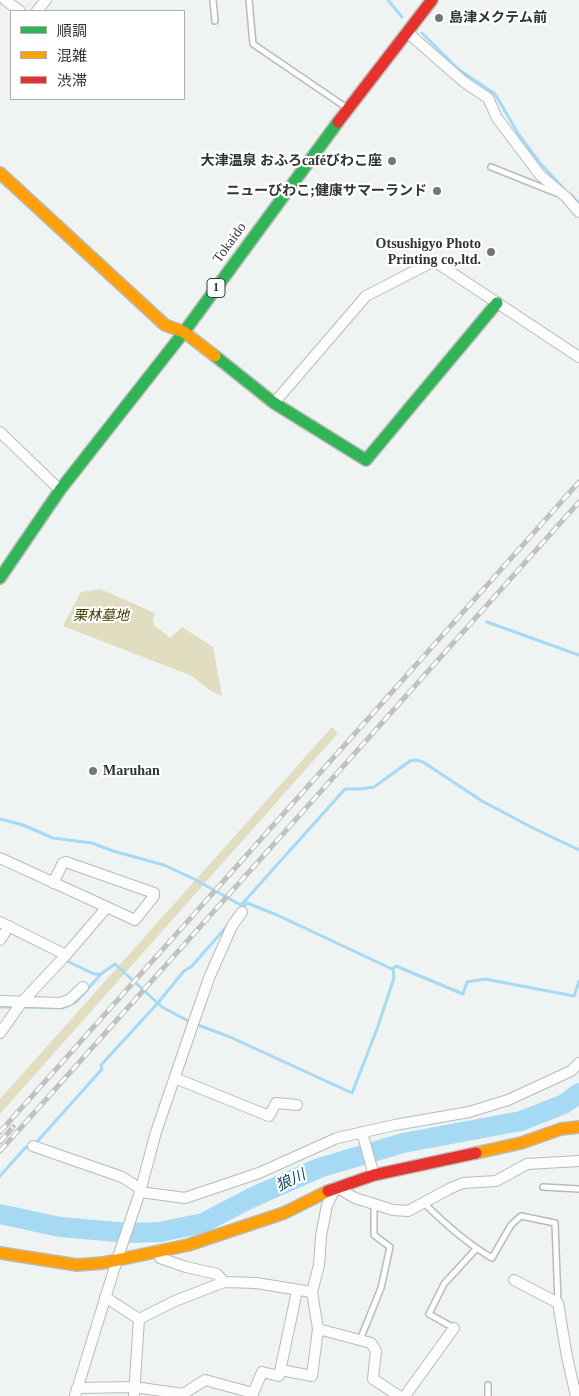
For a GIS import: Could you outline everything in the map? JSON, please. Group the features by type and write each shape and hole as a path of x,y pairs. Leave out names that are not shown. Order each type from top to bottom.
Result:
{"main road":[{"name":"Tokaido","path":"0,578 60,490 184,332 347,108 432,0"},
{"path":"0,173 165,324 184,332 274,403 366,460 496,303"},
{"path":"0,1253 77,1265 103,1263 188,1245 284,1213 336,1187 374,1173 521,1143 561,1128 579,1127"}],"street":[{"path":"5,0 19,10"},
{"path":"38,10 46,0"},
{"path":"407,32 464,82 488,98 497,118 540,175 566,197 579,212"},
{"path":"274,403 366,296 434,261 579,357"},
{"path":"0,432 60,490"},
{"path":"0,858 53,883 107,908 135,920 154,896 154,893 66,862 63,863 53,883"},
{"path":"0,1034 22,1002 107,908"},
{"path":"242,912 232,926 209,978 156,1132 135,1208 76,1392 183,1394 205,1380 252,1394 262,1372 279,1376 297,1291"},
{"path":"0,940 4,924 66,955"},
{"path":"0,1001 65,1002 83,987"},
{"path":"33,1146 122,1176 140,1191 185,1198 259,1173 337,1138 469,1112 508,1100 564,1074 579,1064"},
{"path":"175,1078 269,1116 276,1103 298,1105"},
{"path":"363,1134 374,1173"},
{"path":"281,1370 312,1376 318,1329 312,1292 319,1265 321,1236 327,1205 336,1187 355,1198 393,1210 408,1211 450,1188 464,1183 496,1181 527,1164 579,1161"},
{"path":"159,1250 160,1258 186,1267 217,1274 224,1282"},
{"path":"514,1280 558,1303 576,1396"},
{"path":"139,1319 175,1301 224,1282 256,1284 312,1292"},
{"path":"105,1297 139,1319"},
{"path":"134,1392 139,1319"},
{"path":"405,1396 454,1328"},
{"path":"318,1329 371,1343 376,1351 373,1379 399,1396"}],"lane":[{"path":"213,0 215,21"},
{"path":"249,0 253,44 347,108"},
{"path":"492,167 566,197"},
{"path":"543,1187 579,1189"},
{"path":"360,1340 381,1288 390,1247 374,1235 374,1203"},
{"path":"424,1203 451,1230 476,1249 492,1258 511,1225 521,1216 555,1223 558,1303"},
{"path":"454,1328 429,1314 444,1284 476,1249"},
{"path":"488,1385 488,1396"}],"green space":[{"name":"栗林墓地","path":"100,589 155,613 154,625 170,638 182,627 213,647 222,696 211,691 192,676 63,626 81,592"},
{"path":"332,727 338,733 0,1114 0,1099"}],"waterway":[{"path":"388,0 402,17"},
{"path":"422,33 458,69 495,94 519,135 540,163 565,190"},
{"path":"570,194 579,203"},
{"path":"487,622 579,655"},
{"path":"0,819 23,825 53,838 92,843 113,851 164,865 241,905 345,789 374,787 410,761 416,760 423,762 482,801 579,850"},
{"path":"242,909 247,903 277,915 392,969 396,966 463,994 467,982 485,979 574,996 579,981"},
{"path":"0,1176 25,1148 35,1144 102,1069 101,1065 157,1004 184,971 191,967 228,925"},
{"path":"65,960 94,974 101,974"},
{"path":"21,1007 62,1008 76,1002 101,974 115,964 162,1007 190,1022 230,1037 352,1093 377,1029 394,978 393,969"},
{"path":"0,1007 14,1007"},
{"name":"狼川","path":"0,1214 60,1227 129,1233 160,1232 203,1223 251,1198 319,1168 403,1143 521,1121 564,1104 579,1093"}],"railway":[{"path":"0,1132 579,482"},
{"path":"0,1151 579,502"},
{"path":"0,1142 13,1127"}],"traffic: fast":[{"path":"0,578 60,490 184,332 338,122"},
{"path":"215,356 274,403 366,460 497,303"}],"traffic: slow":[{"path":"0,173 165,325 184,332 215,356"},
{"path":"476,1153 521,1143 561,1129 579,1127"},
{"path":"0,1253 77,1265 103,1263 188,1245 284,1213 328,1191"}],"traffic: jam":[{"path":"338,122 432,0"},
{"path":"328,1191 374,1175 476,1153"}],"place":[{"name":"島津メクテム前","path":"439,18"},
{"name":"大津温泉 おふろcaféびわこ座","path":"392,161"},
{"name":"ニューびわこ;健康サマーランド","path":"437,191"},
{"name":"Otsushigyo Photo Printing co,.ltd.","path":"491,252"},
{"name":"Maruhan","path":"93,771"}]}
